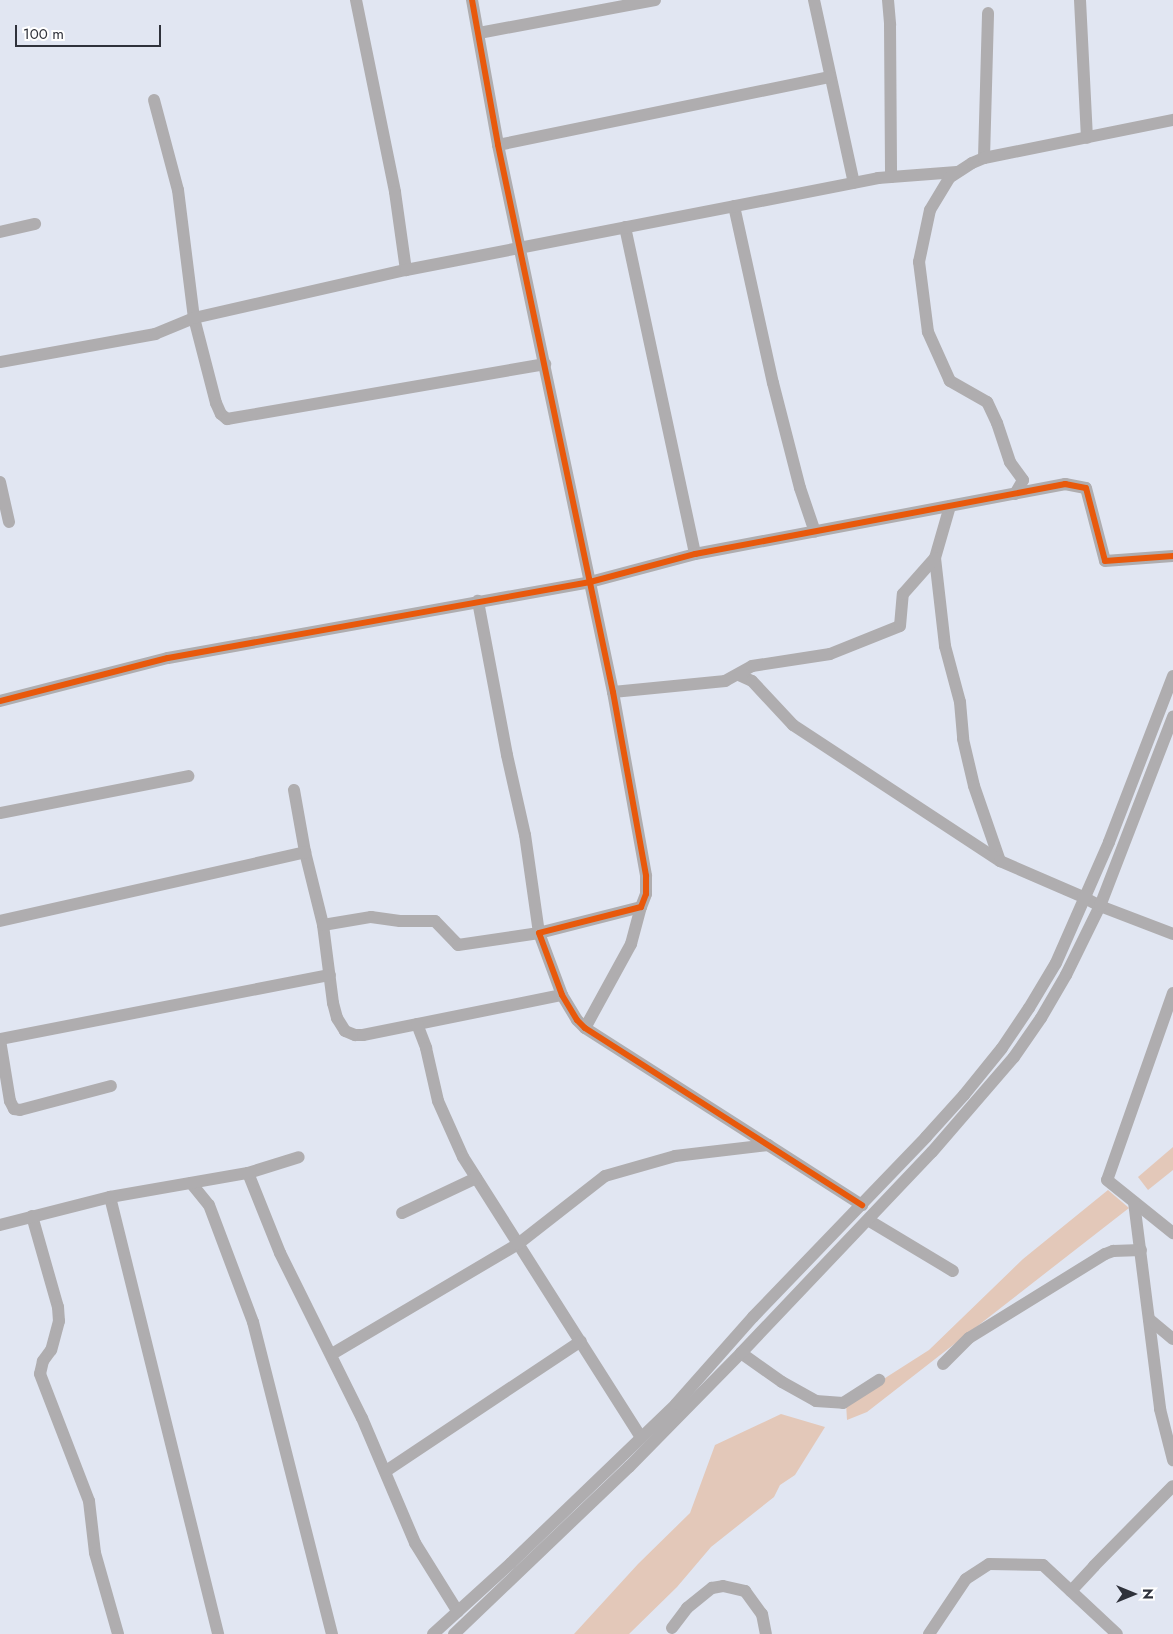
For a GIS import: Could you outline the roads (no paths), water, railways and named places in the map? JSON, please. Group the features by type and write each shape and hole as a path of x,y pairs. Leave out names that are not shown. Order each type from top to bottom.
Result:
{"street":[{"path":"356,0 395,192 406,270"},
{"path":"472,0 498,145 613,692 646,876 646,894 631,944 586,1028"},
{"path":"479,33 655,0"},
{"path":"814,0 854,183"},
{"path":"888,0 890,25 891,177"},
{"path":"1080,0 1087,138"},
{"path":"984,158 988,13"},
{"path":"498,145 830,77"},
{"path":"154,100 178,190 194,318 216,403 221,414 227,419 545,364"},
{"path":"1015,494 1023,480 1010,462 997,423 986,402 950,381 935,351 925,318 919,262 930,210 949,178 984,158 1173,120"},
{"path":"0,362 155,334 194,318 406,270 854,183 891,177 958,172"},
{"path":"734,206 773,383 800,488 814,532"},
{"path":"0,232 35,224"},
{"path":"625,227 695,554"},
{"path":"0,482 9,522"},
{"path":"0,701 168,658 590,582 695,554 1065,484 1086,488 1106,561 1173,556"},
{"path":"950,506 935,558 945,646 960,702 963,739 974,786 1000,861"},
{"path":"613,692 724,681 739,675 752,666 830,654 900,626 903,594 935,558"},
{"path":"478,601 507,755 525,835 539,933 562,995 577,1020 586,1028 862,1205"},
{"path":"739,675 752,681 793,725 1000,861 1100,906 1173,934"},
{"path":"433,1634 676,1404 753,1317 862,1205 964,1095 1007,1040 1056,963 1083,897 1109,842 1173,676"},
{"path":"454,1634 630,1467 742,1353 951,1131 1014,1057 1041,1018 1066,975 1100,906 1173,717"},
{"path":"0,813 188,776"},
{"path":"294,790 305,852 323,925 337,1018 349,1034 363,1034 562,995"},
{"path":"0,921 305,852"},
{"path":"323,925 371,916 400,921 434,921 458,945 539,933 641,907"},
{"path":"111,1086 20,1110 14,1109 10,1101 0,1039 330,975"},
{"path":"1173,993 1107,1180 1173,1233"},
{"path":"417,1024 426,1048 438,1100 463,1157 641,1437"},
{"path":"332,1354 518,1244 605,1176 675,1156 768,1145"},
{"path":"0,1225 110,1197 248,1173 299,1157"},
{"path":"248,1173 280,1253 332,1354 386,1471 415,1543 458,1612"},
{"path":"402,1213 476,1178"},
{"path":"191,1183 209,1205 253,1322 332,1634"},
{"path":"110,1197 218,1634"},
{"path":"1134,1202 1160,1409 1173,1460"},
{"path":"32,1216 58,1307 59,1321 51,1350 42,1361 40,1374 89,1501 95,1553 118,1634"},
{"path":"868,1220 953,1271"},
{"path":"943,1364 969,1338 1104,1254 1113,1251 1141,1250"},
{"path":"1149,1319 1173,1339"},
{"path":"386,1471 581,1341"},
{"path":"742,1353 782,1382 816,1401 843,1402 879,1380"},
{"path":"1071,1592 1173,1486"},
{"path":"930,1634 966,1579 989,1564 1043,1565 1117,1634"},
{"path":"672,1628 687,1608 712,1588 723,1586 736,1587 745,1591 762,1614 766,1634"}]}
